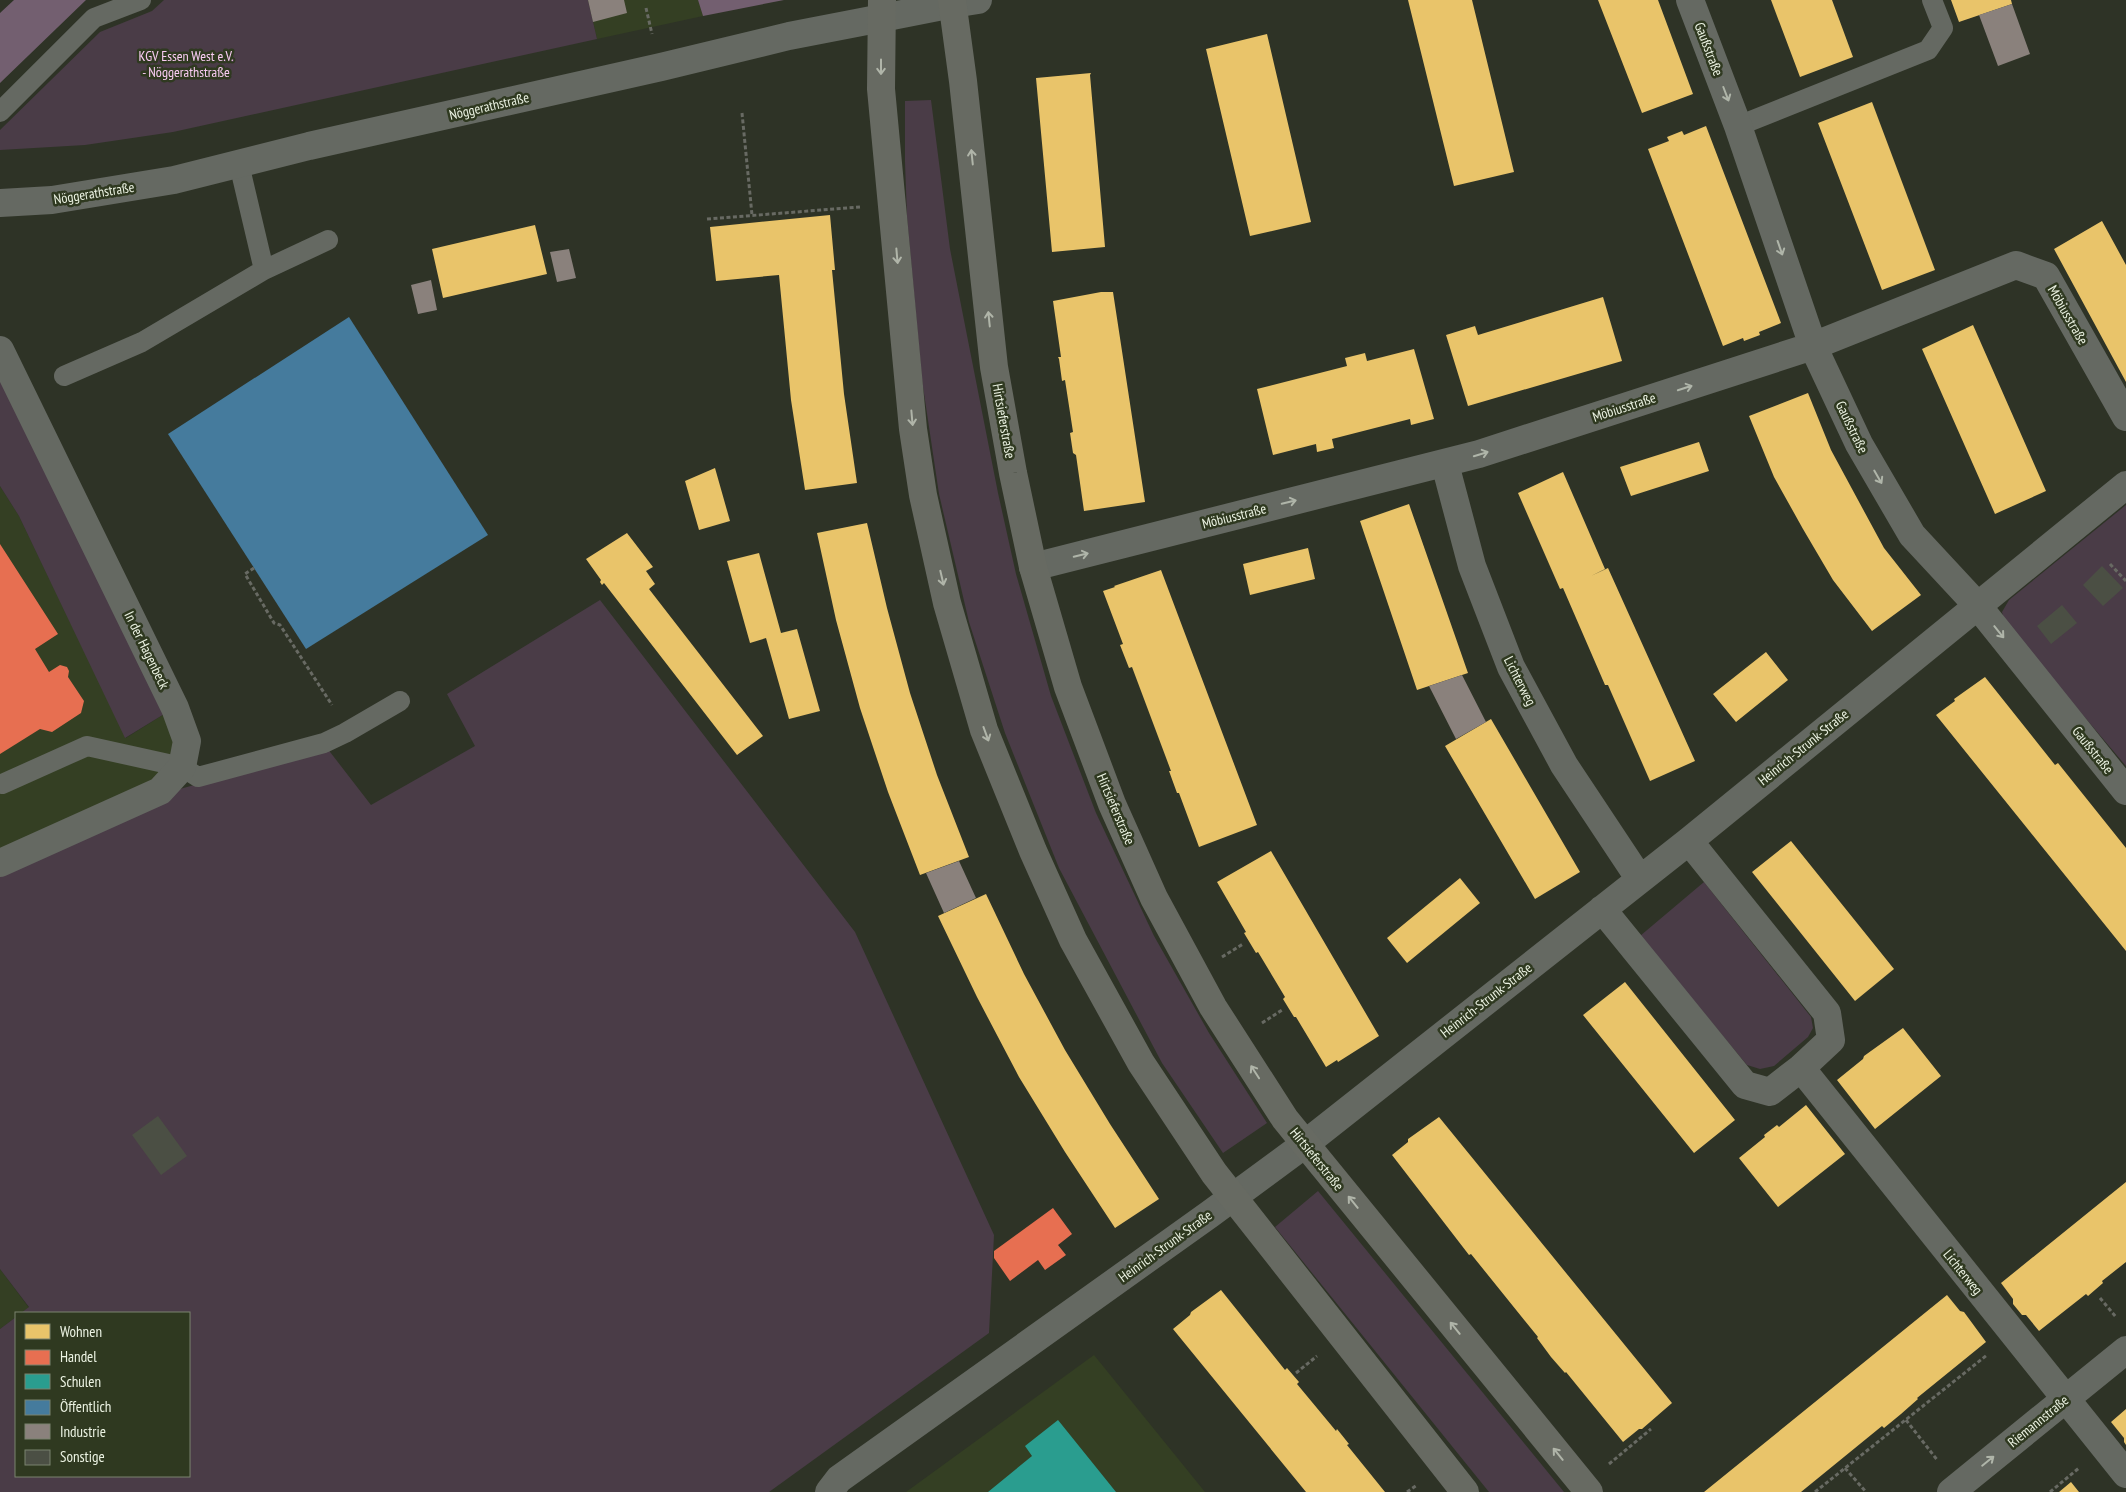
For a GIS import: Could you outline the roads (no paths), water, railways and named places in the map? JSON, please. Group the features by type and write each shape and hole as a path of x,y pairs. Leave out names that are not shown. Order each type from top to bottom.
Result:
{"main road":[{"name":"Hirtsieferstraße","path":"961,1 964,91 994,367 1013,473 1033,567 1068,687 1112,804 1154,898 1212,1007 1285,1119 1586,1488"},
{"path":"882,9 881,89 913,429 923,495 947,603 984,730 1033,851 1073,940 1141,1063 1198,1150 1465,1492"}],"street":[{"name":"Gaußstraße","path":"1690,0 1738,126 1813,346 1859,444 1912,535 1977,605 2126,791"},
{"name":"Nöggerathstraße","path":"0,203 62,199 174,180 789,36 882,9 961,1"},
{"name":"Möbiusstraße","path":"1033,567 1445,464 1813,346 2016,264 2046,276 2126,417"},
{"name":"In der Hagenbeck","path":"0,350 175,708 186,741 182,767"},
{"name":"Lichterweg","path":"1445,464 1472,566 1511,667 1564,765 1640,878"},
{"name":"Heinrich-Strunk-Straße","path":"830,1492 839,1479 1305,1144 1689,841 2126,485"},
{"path":"0,863 160,791 182,767"},
{"path":"1602,909 1746,1085 1770,1092 1801,1068 1831,1040 1827,1013 1689,841"},
{"name":"Lichterweg","path":"1801,1068 2126,1474"},
{"name":"Riemannstraße","path":"1947,1479 2066,1399 2126,1350"}],"lane":[{"path":"0,112 94,18 141,0"},
{"path":"1738,126 1928,50 1943,28 1932,0"},
{"path":"239,164 264,270"},
{"path":"64,376 142,342 264,270 328,240"},
{"path":"2,784 87,746 182,767 198,777 324,743 351,730 400,701"}],"park label":[{"name":"KGV Essen West e.V. - Nöggerathstraße","path":"186,64"}]}
